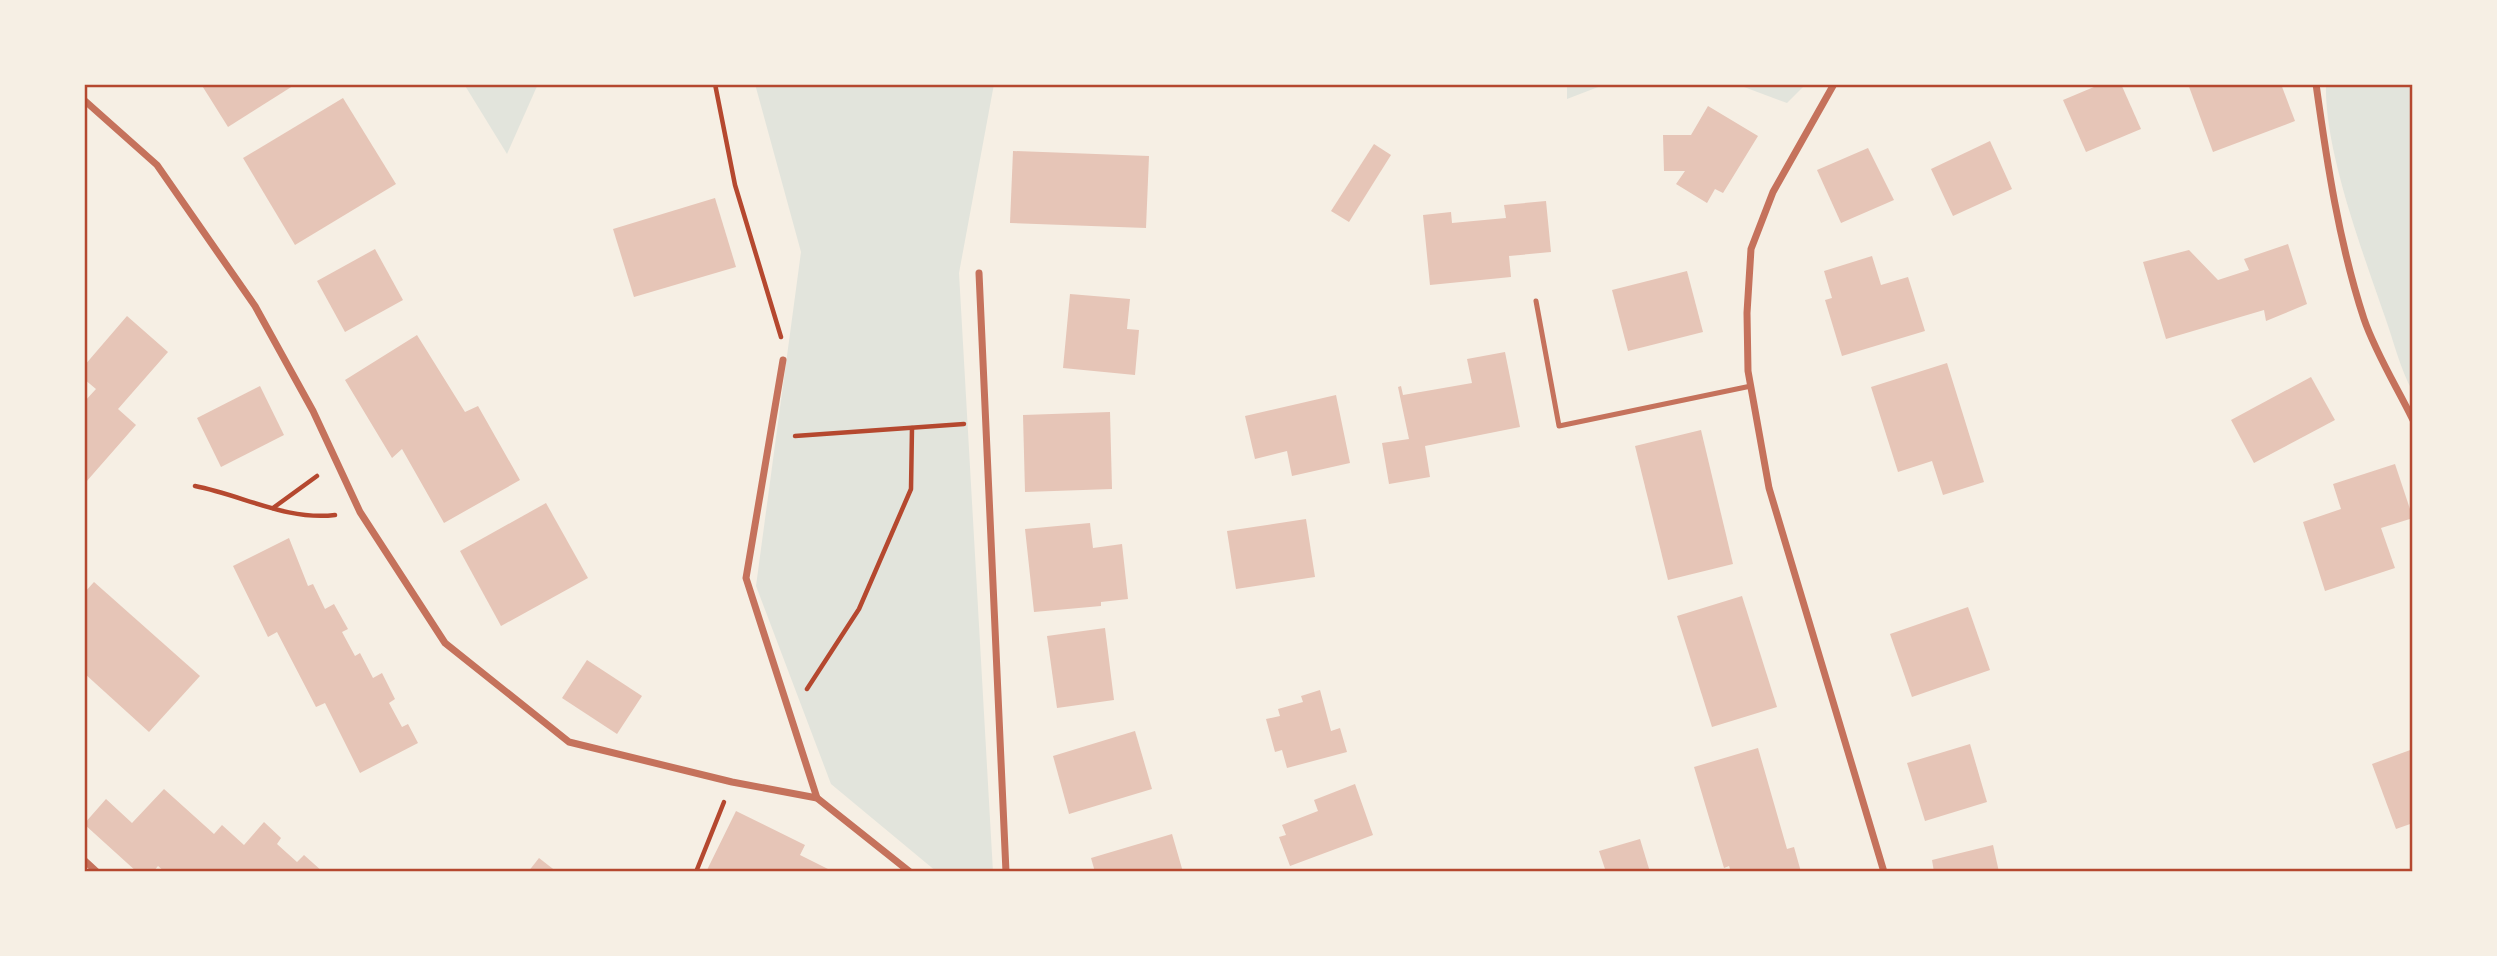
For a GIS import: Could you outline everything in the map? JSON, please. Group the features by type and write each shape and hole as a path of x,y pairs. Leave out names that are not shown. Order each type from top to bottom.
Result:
{"street":[{"path":"1834,84 1773,192 1751,249 1746,313 1751,386 1769,488 1884,872"},
{"path":"2316,84 2328,168 2354,285 2365,322 2413,420"},
{"path":"84,100 157,165 255,306 313,411 360,512 445,643 569,742 732,782 817,798 910,872"},
{"path":"979,273 1006,872"},
{"path":"783,360 746,578 817,798"},
{"path":"84,860 97,872"}],"lane":[{"path":"1536,301 1559,426 1751,386"}],"path":[{"path":"715,84 735,185 785,349 783,360"},
{"path":"770,438 986,423"},
{"path":"791,713 859,610 911,489 912,428"},
{"path":"273,508 337,462"},
{"path":"195,486 294,516 360,512"},
{"path":"696,872 732,782"}],"shaded area":[{"path":"464,84 538,84 507,154"},
{"path":"755,84 994,84 959,273 993,872 937,872 831,784 756,586 801,252"},
{"path":"1567,84 1606,84 1567,99"},
{"path":"1736,84 1806,84 1787,103"},
{"path":"2326,84 2413,84 2413,392 2401,365 2346,201 2331,139"}],"building":[{"path":"201,84 296,84 228,127"},
{"path":"2101,84 2121,84 2141,129 2086,152 2063,100"},
{"path":"2188,84 2281,84 2295,121 2213,152"},
{"path":"343,98 396,184 295,245 243,158"},
{"path":"1708,106 1758,136 1723,193 1715,189 1707,203 1676,184 1685,171 1664,171 1663,135 1691,135"},
{"path":"1990,141 2012,189 1953,216 1931,169"},
{"path":"1374,144 1391,155 1349,222 1331,211"},
{"path":"1868,148 1894,200 1841,223 1817,170"},
{"path":"1013,151 1149,156 1146,228 1010,223"},
{"path":"715,198 736,267 634,297 613,229"},
{"path":"1546,201 1551,252 1509,256 1511,277 1430,285 1423,215 1451,212 1452,223 1506,218 1504,205"},
{"path":"2288,244 2307,304 2266,321 2264,310 2166,339 2143,262 2189,250 2218,280 2249,270 2244,259"},
{"path":"375,249 403,300 345,332 317,281"},
{"path":"1872,256 1881,285 1908,277 1925,331 1842,356 1825,300 1832,298 1824,271"},
{"path":"1687,271 1703,332 1628,351 1612,290"},
{"path":"1070,294 1130,299 1127,329 1139,330 1135,375 1063,368"},
{"path":"127,316 168,352 118,409 136,425 86,482 84,402 96,389 84,379 84,366"},
{"path":"417,335 465,412 478,406 520,480 444,523 402,449 392,458 345,380"},
{"path":"1505,352 1520,427 1425,446 1430,477 1389,484 1382,443 1409,439 1398,387 1401,386 1403,395 1472,383 1467,359"},
{"path":"1947,363 1984,482 1943,495 1932,461 1898,472 1871,387"},
{"path":"2311,377 2335,420 2254,463 2231,420"},
{"path":"260,386 284,435 221,467 197,418"},
{"path":"1336,395 1350,463 1292,476 1287,451 1255,459 1245,416"},
{"path":"1110,412 1112,489 1025,492 1023,415"},
{"path":"1701,430 1733,564 1668,580 1635,446"},
{"path":"2395,464 2413,518 2381,528 2395,568 2325,591 2303,522 2341,509 2333,484"},
{"path":"546,503 588,578 501,626 460,551"},
{"path":"1306,519 1315,577 1236,589 1227,531"},
{"path":"1090,523 1093,548 1122,544 1128,599 1101,602 1101,606 1034,612 1025,529"},
{"path":"289,538 308,586 313,584 325,609 334,604 348,629 342,632 355,656 360,653 373,678 382,673 395,699 389,703 402,727 408,724 418,743 360,773 325,703 316,707 277,632 268,637 233,566"},
{"path":"94,582 200,676 149,732 84,673 84,593"},
{"path":"1742,596 1777,707 1712,727 1677,616"},
{"path":"1968,607 1990,670 1912,697 1890,634"},
{"path":"1105,628 1114,700 1057,708 1047,636"},
{"path":"587,660 642,696 617,734 562,698"},
{"path":"1320,690 1331,731 1340,728 1347,752 1287,768 1282,750 1275,752 1266,719 1280,716 1278,709 1303,702 1301,696"},
{"path":"1135,731 1152,789 1069,814 1053,756"},
{"path":"1970,744 1987,802 1925,821 1907,763"},
{"path":"1758,748 1787,849 1794,847 1801,872 1731,872 1729,866 1724,868 1694,767"},
{"path":"2413,749 2413,823 2396,829 2372,764"},
{"path":"1355,784 1373,835 1290,866 1279,837 1286,835 1282,825 1318,811 1314,800"},
{"path":"164,789 214,834 222,825 244,845 264,822 281,838 277,844 297,862 304,855 323,872 165,872 158,866 153,872 137,872 84,824 106,799 132,823"},
{"path":"736,811 805,845 800,855 834,872 707,870"},
{"path":"1172,834 1183,872 1095,872 1091,858"},
{"path":"1640,839 1650,872 1606,872 1599,851"},
{"path":"1993,845 1999,872 1934,872 1932,860"},
{"path":"539,858 557,872 528,872"}]}
